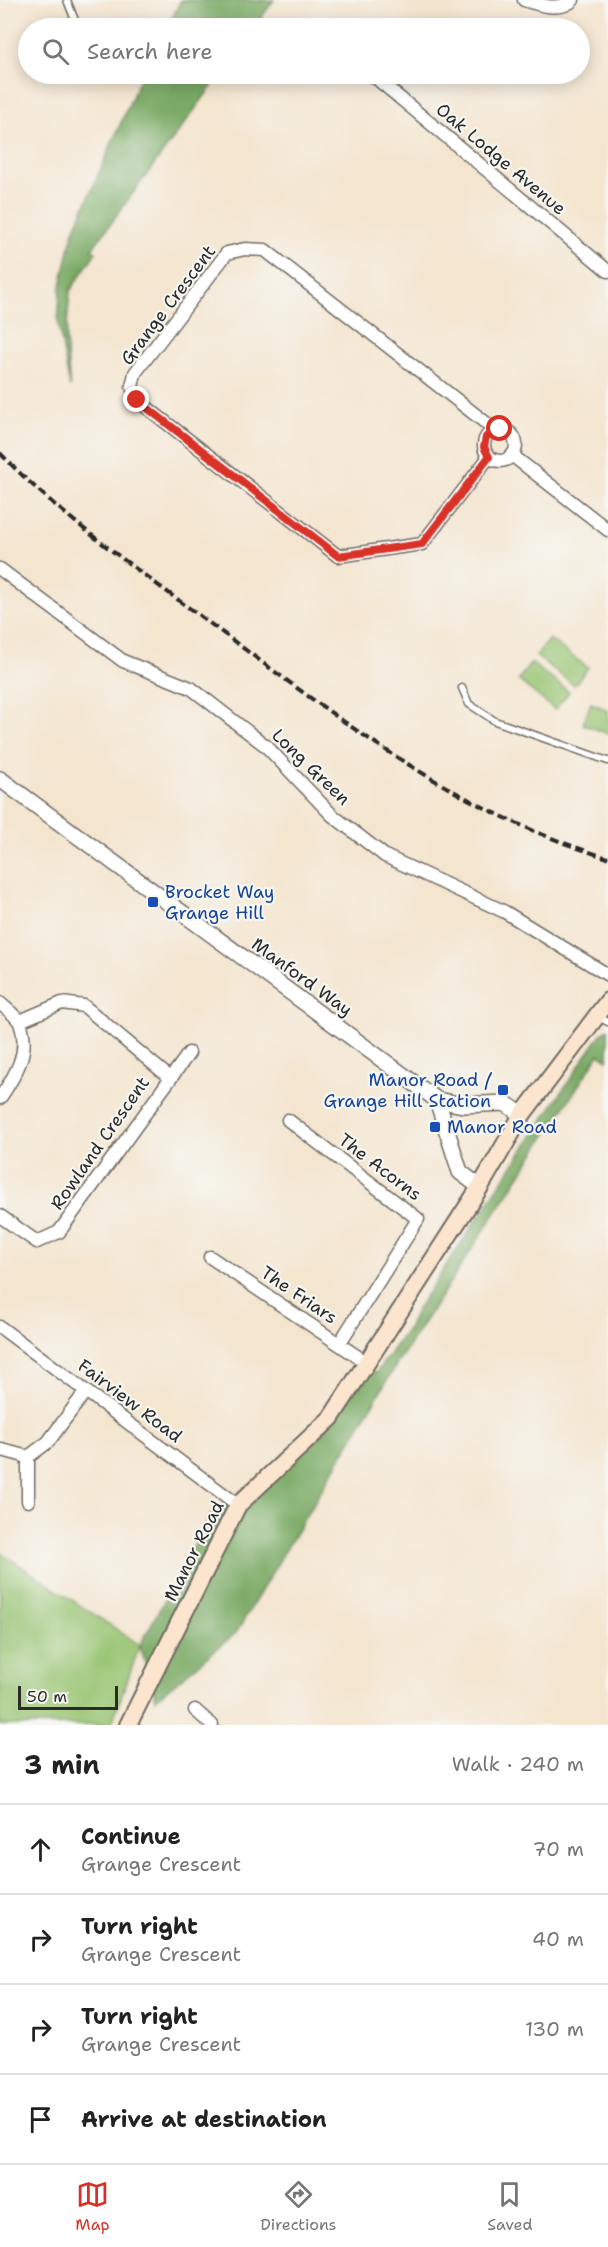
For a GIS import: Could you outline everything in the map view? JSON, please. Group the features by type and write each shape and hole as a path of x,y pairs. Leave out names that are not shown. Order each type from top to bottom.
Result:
{"main road":[{"name":"Manor Road","path":"128,1725 238,1505 331,1418 480,1187 522,1115 602,1019 608,1001"}],"street":[{"path":"524,0 547,7 568,4 573,0"},
{"name":"Oak Lodge Avenue","path":"383,84 608,271"},
{"name":"Grange Crescent","path":"495,430 484,442 489,457 422,544 338,556 137,400 132,387 135,373 227,253 245,249 265,250 495,430 506,430 514,436 517,446 513,456"},
{"path":"489,457 504,461 513,456 608,530"},
{"name":"Long Green","path":"0,569 123,661 191,688 266,746 332,815 385,856 505,912 608,975"},
{"name":"Manford Way","path":"0,779 437,1100 463,1105 505,1103 522,1115"},
{"path":"0,1003 20,1021 24,1044 20,1069 0,1098"},
{"name":"Rowland Crescent","path":"20,1021 62,1003 84,1006 169,1077"},
{"name":"Rowland Crescent","path":"0,1216 37,1242 59,1232 169,1077 189,1053"},
{"path":"437,1100 460,1172 480,1187"},
{"name":"The Acorns","path":"288,1120 418,1219 339,1344"},
{"name":"The Friars","path":"210,1257 367,1363"},
{"name":"Fairview Road","path":"0,1327 238,1505"},
{"path":"28,1457 48,1442 86,1391"},
{"path":"1,1449 28,1457"},
{"path":"28,1457 28,1501"},
{"path":"195,1710 212,1725"}],"lane":[{"path":"67,0 74,18"},
{"path":"462,688 469,704 495,721 608,761"}],"green space":[{"path":"181,0 274,0 261,18 172,18"},
{"path":"138,84 214,84 92,249 96,252 70,291 66,338 70,388 58,322 60,289 73,233"},
{"path":"549,639 588,668 574,685 536,656"},
{"path":"531,663 569,692 555,710 518,680"},
{"path":"591,703 608,710 608,734 583,724"},
{"path":"608,1029 608,1060 599,1054 398,1362 236,1633 156,1699 140,1645 213,1511 314,1442 370,1369 376,1373 410,1325 417,1309 585,1057 602,1033"},
{"path":"0,1552 140,1645 111,1725 0,1725"}],"railway":[{"path":"0,453 47,498 98,540 300,690 396,756 445,787 497,814 551,838 608,858"}],"place":[{"name":"Brocket Way Grange Hill","path":"153,902"},
{"name":"Manor Road / Grange Hill Station","path":"503,1090"},
{"name":"Manor Road","path":"435,1127"}],"route":[{"path":"137,400 338,556 422,544 489,457 484,447 486,437 490,432 500,429"}]}
